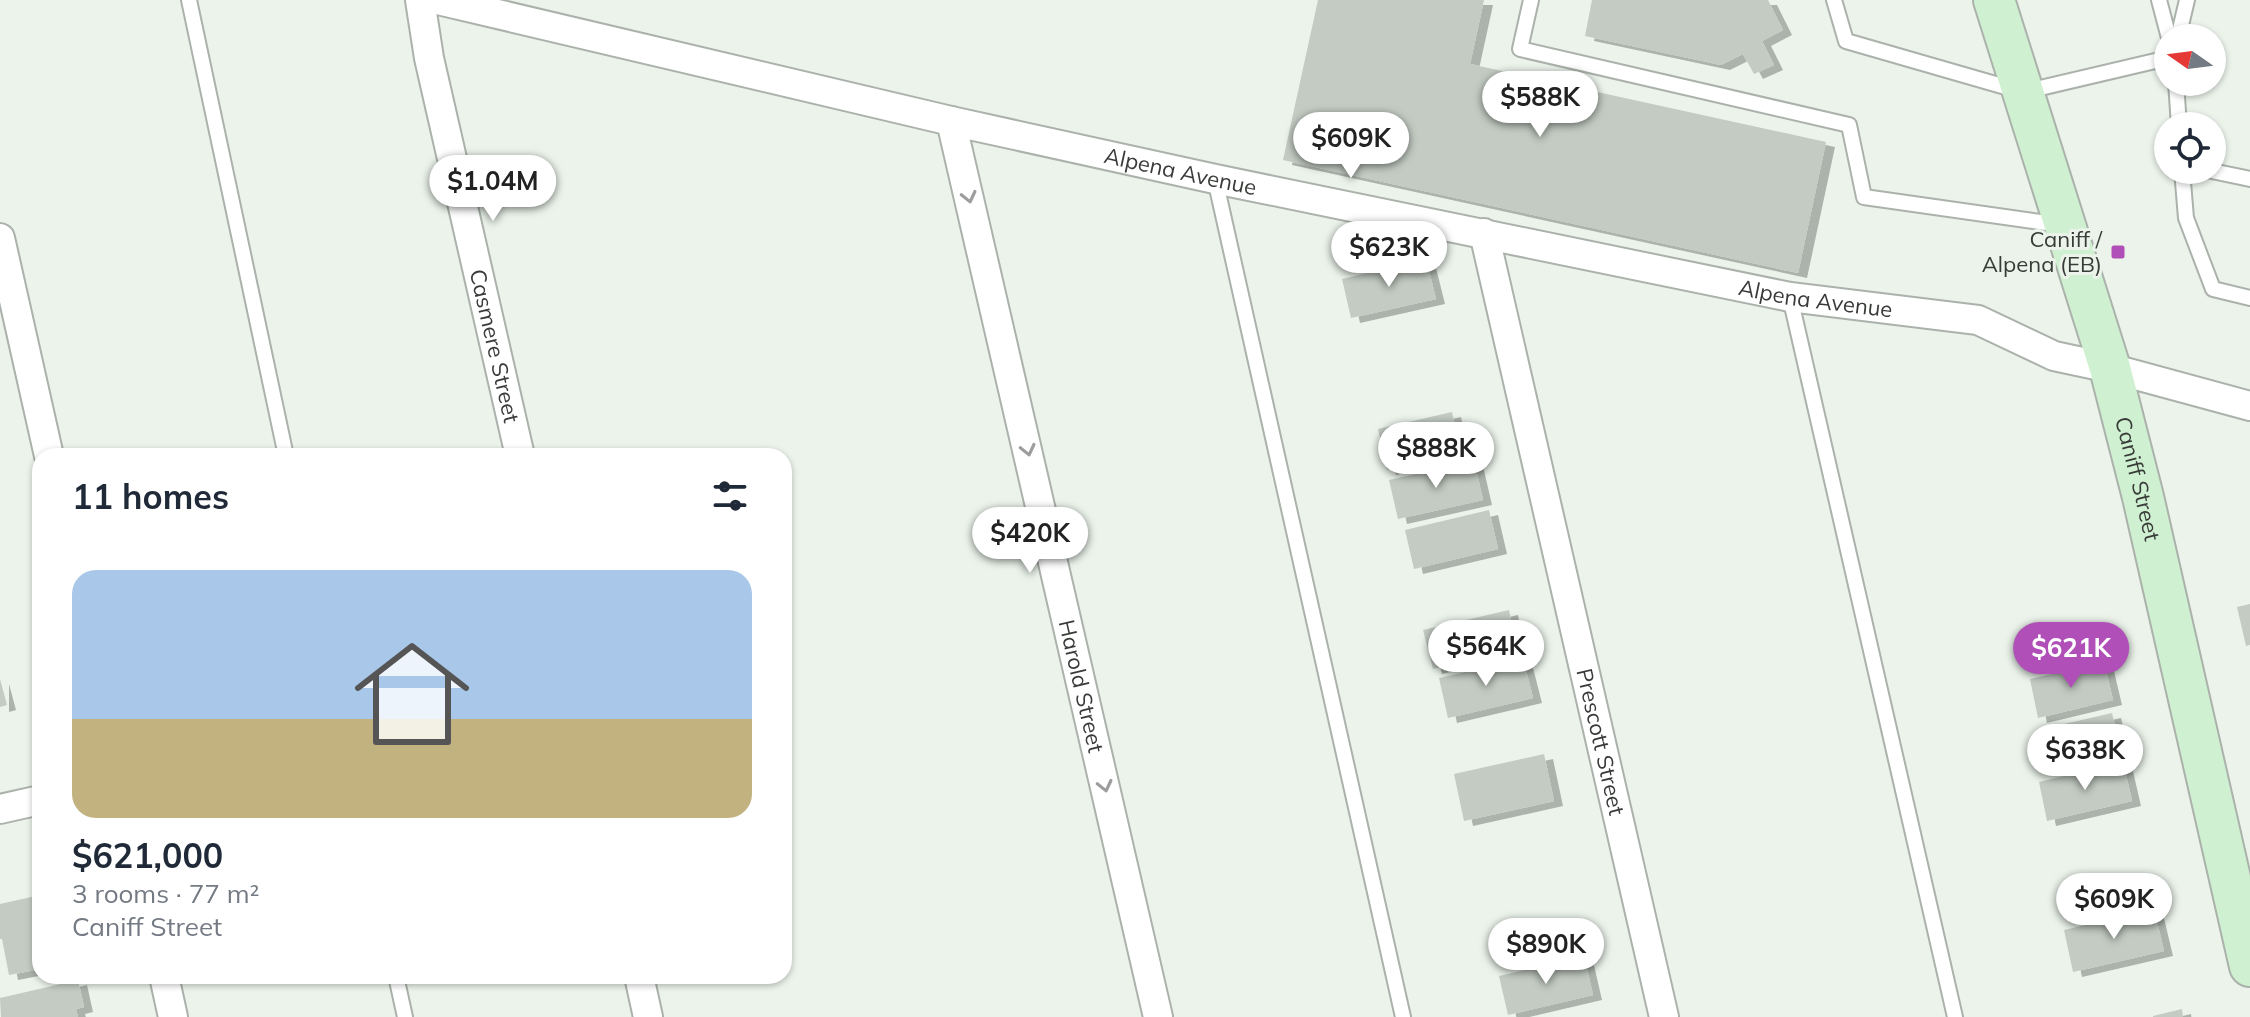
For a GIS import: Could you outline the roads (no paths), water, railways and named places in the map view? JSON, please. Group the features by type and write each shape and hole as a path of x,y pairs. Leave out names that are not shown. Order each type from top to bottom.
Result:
{"street":[{"name":"Casmere Street","path":"420,0 429,58 518,448"},
{"name":"Alpena Avenue","path":"438,0 951,121 1215,179 1790,297 1978,320 2054,356 2250,406"},
{"name":"Caniff Street","path":"1994,0 2110,368 2143,497 2250,966"},
{"name":"Harold Street","path":"951,121 1158,1017"},
{"name":"Prescott Street","path":"1484,233 1664,1017"},
{"path":"0,238 47,448"},
{"path":"0,809 32,802"},
{"path":"166,984 173,1017"},
{"path":"641,984 648,1017"}],"lane":[{"path":"189,0 284,448"},
{"path":"1531,0 1520,49 1849,125 1864,197 2065,226"},
{"path":"1834,0 1846,41 2023,92 2154,61"},
{"path":"2159,0 2165,24"},
{"path":"2181,24 2187,0"},
{"path":"2226,174 2250,179"},
{"path":"1215,179 1403,1017"},
{"path":"2183,184 2186,218 2213,289 2250,298"},
{"path":"1790,297 1955,1017"},
{"path":"398,984 405,1017"}],"place":[{"name":"Caniff / Alpena (EB)","path":"2118,252"}]}
